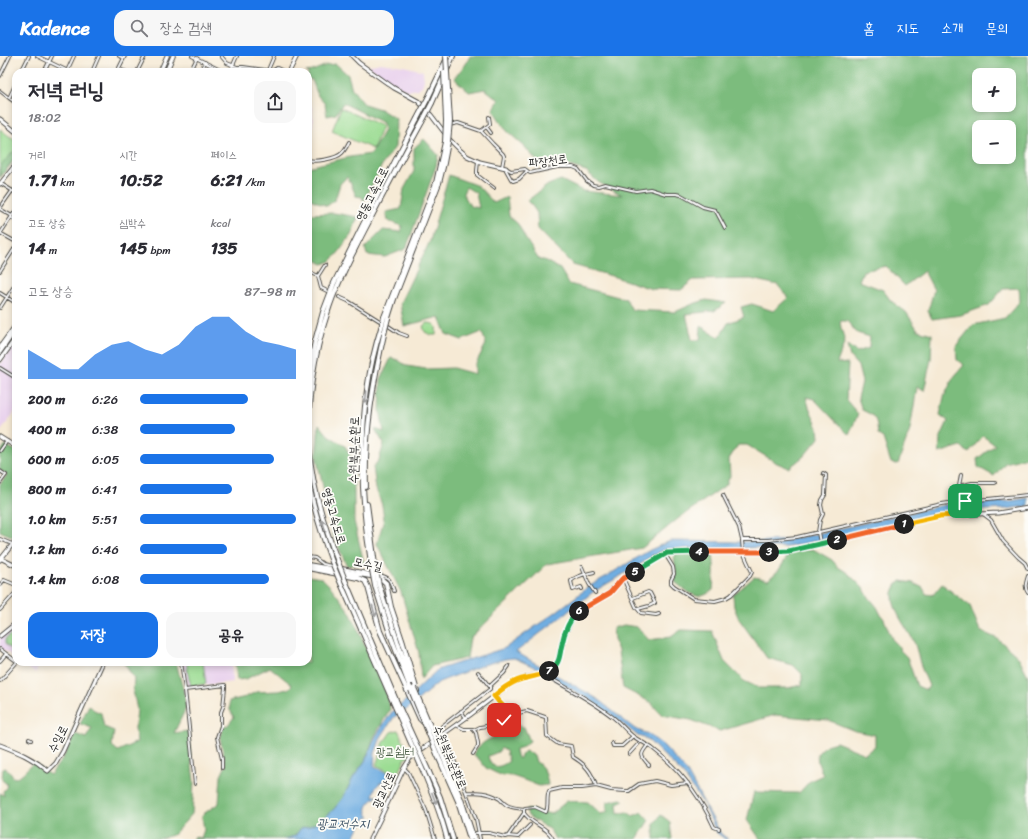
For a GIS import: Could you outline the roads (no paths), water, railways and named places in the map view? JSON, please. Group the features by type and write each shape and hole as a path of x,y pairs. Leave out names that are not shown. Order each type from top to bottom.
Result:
{"highway":[{"name":"영동고속도로","path":"312,355 323,312 334,283 428,98 446,56"},
{"name":"수원북부순환로","path":"446,56 450,121 444,163 438,183 386,318 373,358 365,407 363,481 366,527 377,585 391,638 425,725 461,799 474,839"},
{"name":"영동고속도로","path":"312,378 319,343 338,285 384,192 432,103 453,56"},
{"name":"영동고속도로","path":"312,475 326,531 435,798 447,839"},
{"name":"영동고속도로","path":"312,501 321,533 339,579 440,796 452,839"},
{"path":"312,566 379,577 386,583 391,607 403,643 412,689"},
{"path":"312,569 358,578 365,581 380,631 412,689"},
{"name":"수원북부순환로","path":"412,689 422,709 458,801 470,839"}],"main road":[{"path":"162,68 168,56"},
{"path":"168,68 173,56"},
{"path":"0,347 12,330"},
{"path":"0,352 12,335"},
{"path":"0,356 12,340"},
{"path":"0,360 12,344"}],"street":[{"path":"0,76 10,56"},
{"path":"23,68 29,56"},
{"path":"36,56 60,68"},
{"path":"46,68 52,56"},
{"path":"70,68 74,56"},
{"path":"94,68 99,56"},
{"path":"119,56 124,57 119,68"},
{"path":"139,68 145,56"},
{"path":"192,56 216,68"},
{"path":"220,56 232,66 252,68"},
{"path":"232,66 237,56"},
{"path":"269,68 274,56"},
{"path":"291,68 296,56"},
{"name":"파장천로","path":"352,56 359,63 394,88 418,101 467,156 478,161 504,168 513,181 519,179 527,171 530,173 557,167 573,167 578,169 593,185 598,186 605,184 636,191 650,188 666,194 681,195 694,203 715,210 725,228"},
{"path":"192,68 197,58"},
{"path":"202,68 205,62"},
{"path":"0,91 12,100"},
{"path":"9,98 12,92"},
{"path":"481,131 490,123 489,117"},
{"path":"0,119 12,128"},
{"path":"440,127 458,123 481,131 503,154 504,168 511,171 527,171"},
{"path":"486,127 491,133"},
{"path":"312,160 338,156 345,150 348,142"},
{"path":"478,161 477,175 494,188"},
{"path":"12,169 0,183 12,191"},
{"path":"12,194 0,208 11,217 0,233 12,240"},
{"path":"0,271 12,252"},
{"path":"325,265 318,276 321,288 327,291"},
{"path":"312,273 318,276"},
{"path":"0,308 12,289"},
{"path":"0,292 12,300"},
{"path":"339,297 348,301 399,333 407,336"},
{"path":"0,368 12,376"},
{"path":"0,437 12,444"},
{"path":"0,451 7,441"},
{"path":"0,471 6,475 0,483"},
{"path":"820,542 818,532 820,520 823,514 821,505 825,495 827,478 823,473"},
{"path":"961,475 959,486 965,501"},
{"path":"959,486 972,483 996,484"},
{"path":"665,554 673,567 674,574 670,580 671,583 691,598 715,601 729,597 750,576 752,572 743,551 739,527 723,495"},
{"path":"742,541 780,539 805,535 942,504 1028,495"},
{"path":"956,513 965,501"},
{"name":"광교산로","path":"370,839 404,768 411,757 466,718 506,686 516,681 544,674 551,670 559,661 563,638 575,615 583,608 610,593 623,578 665,554 674,552 783,551 956,513 998,513 1028,508"},
{"path":"983,514 991,520 1003,541 1028,569"},
{"path":"0,539 12,544 0,559 12,564"},
{"name":"모수길","path":"312,558 316,558 326,565 381,575 390,580 394,591"},
{"path":"582,567 589,585 595,593"},
{"path":"582,589 581,587 573,590 571,581 575,577 594,572"},
{"path":"1028,576 1025,585 1028,593"},
{"path":"623,578 641,613 659,614"},
{"path":"0,585 4,580 12,583"},
{"path":"632,598 648,592 650,593 655,603 638,609"},
{"path":"0,610 12,596"},
{"path":"0,635 12,627"},
{"path":"0,649 12,659"},
{"path":"0,661 6,654"},
{"path":"0,681 13,666"},
{"name":"수일로","path":"0,745 23,754 48,771 56,763 63,751 101,666"},
{"path":"182,666 195,784"},
{"path":"442,726 490,689 490,686 509,666"},
{"path":"478,672 490,686"},
{"path":"544,674 599,707 614,718 632,736 648,745 668,762 683,776 703,804 714,827 719,829"},
{"path":"185,690 225,685 224,707 221,712 221,726 217,738 222,759 222,768"},
{"path":"494,696 508,711 517,713 527,711 545,717 547,736 558,744 571,746 573,757 582,762 590,771 596,786"},
{"path":"461,712 466,718"},
{"path":"456,725 464,729 474,730 493,725 498,720 507,719 516,715 517,713"},
{"path":"474,730 478,743 474,754"},
{"path":"444,733 476,819 480,839"},
{"path":"612,743 613,746 622,746 632,736"},
{"path":"629,754 641,741"},
{"path":"648,745 644,750 642,757 649,765"},
{"path":"404,768 408,772 424,805 435,839"},
{"path":"466,792 485,792 499,798 504,803 515,808 524,809 534,807 546,812 548,805 548,794 551,790 596,786 611,790 628,791 640,784 655,781 671,785 688,783"},
{"path":"508,836 524,813 524,809"},
{"path":"524,813 530,820 547,830 553,839"},
{"path":"476,833 489,833 499,836 518,837 530,826"}],"water":[{"name":"광교저수지","path":"1028,498 1028,506 1006,509 945,512 788,547 666,549 593,592 516,652 596,698 635,729 648,734 664,746 687,772 721,834 728,839 725,839 717,833 703,803 683,774 647,739 638,736 587,698 541,670 514,658 483,665 439,682 406,710 394,717 381,737 375,753 374,766 390,774 376,787 373,796 378,796 372,800 367,808 370,817 366,818 353,839 284,839 295,836 301,828 308,827 321,821 334,809 343,798 353,778 365,761 376,736 391,713 436,671 505,648 590,586 650,550 670,541 741,542 786,540 944,505 1010,501"}],"park label":[{"name":"광교쉼터","path":"395,752"}]}
